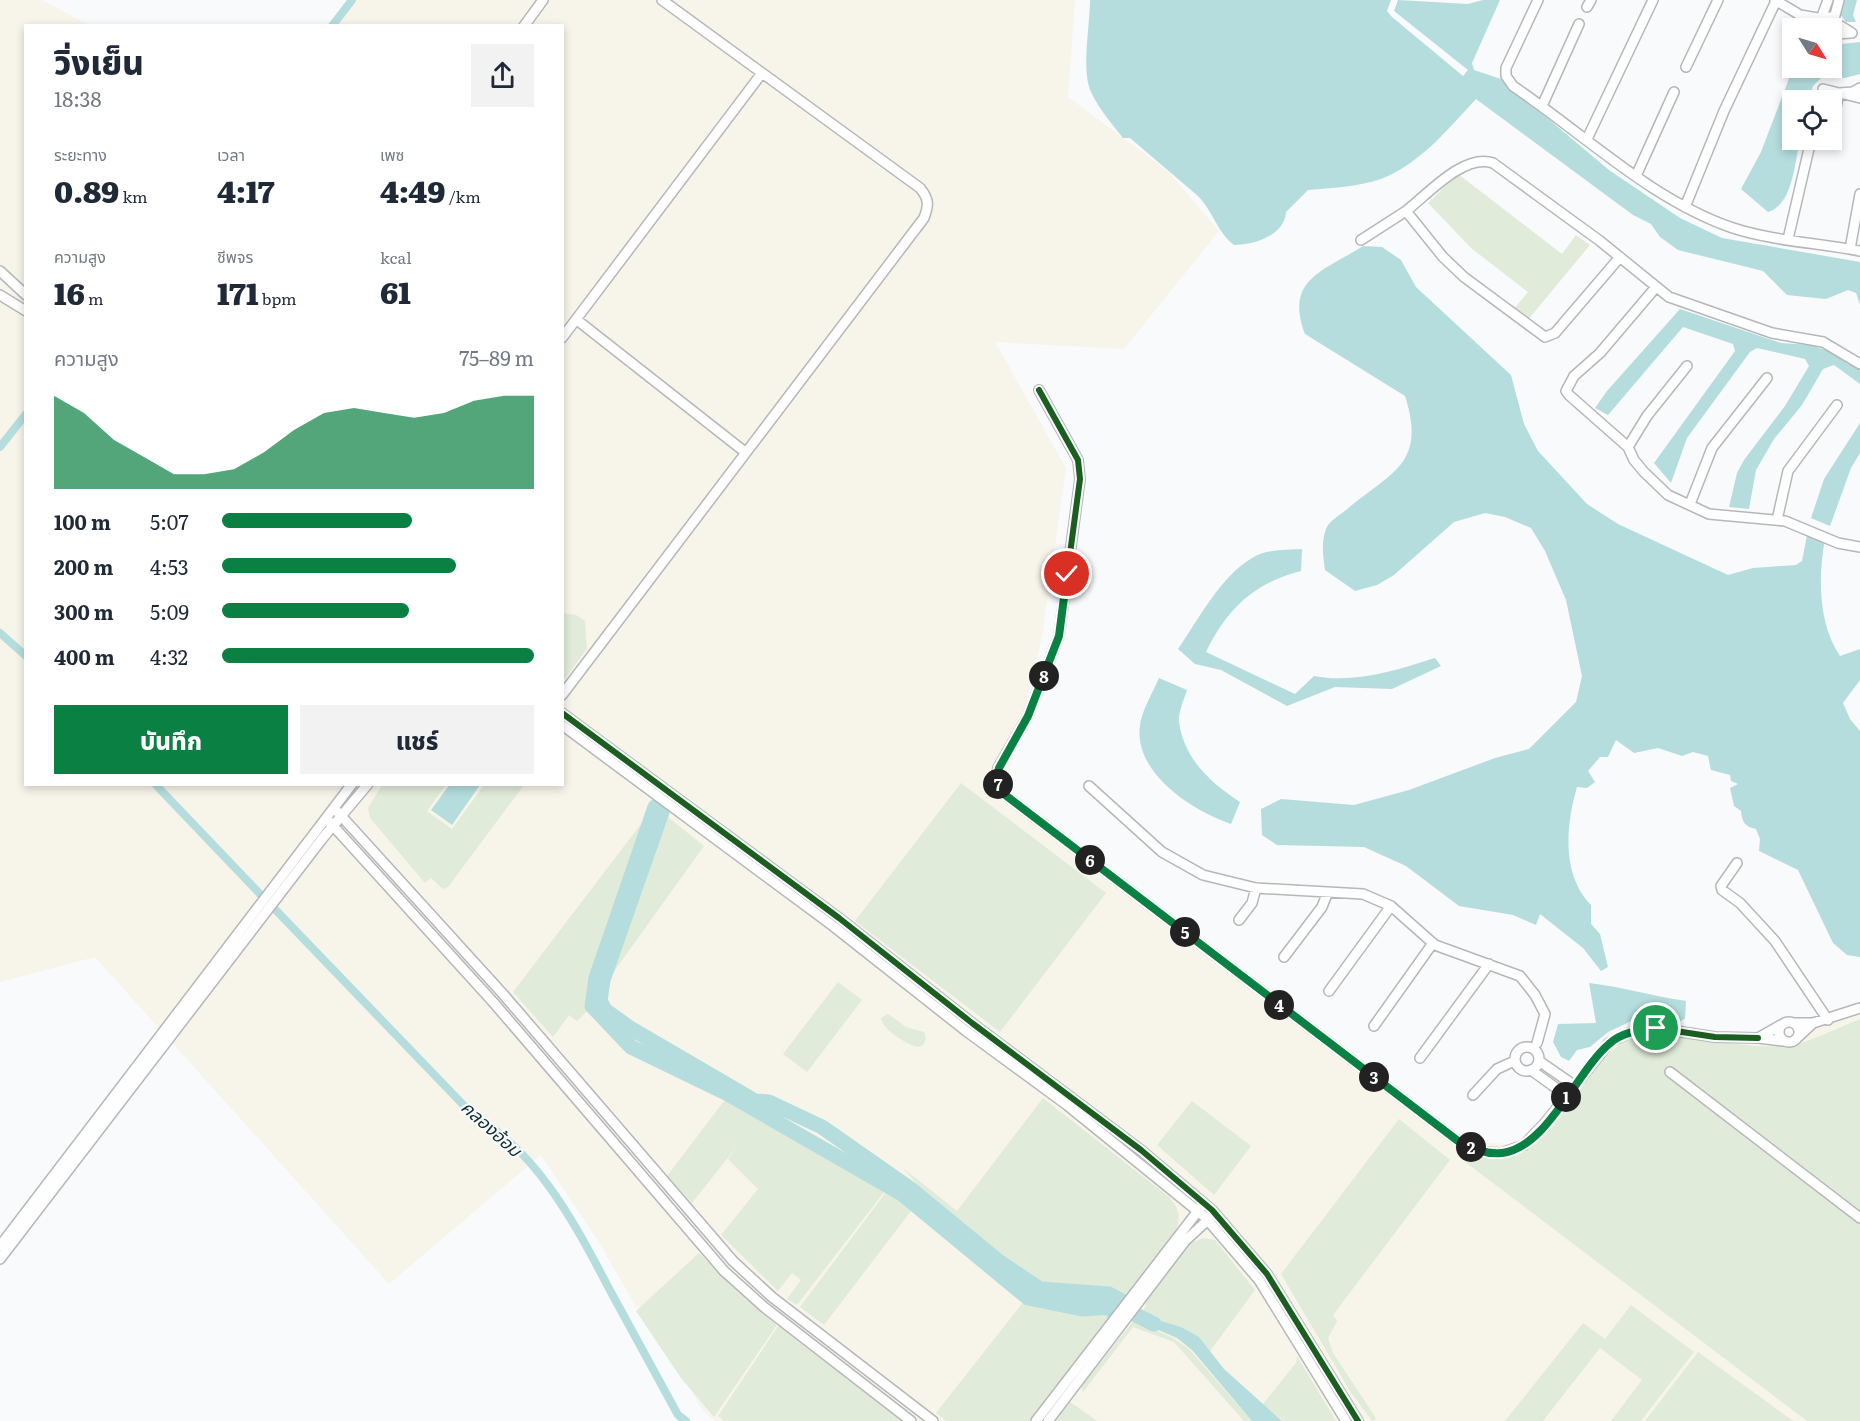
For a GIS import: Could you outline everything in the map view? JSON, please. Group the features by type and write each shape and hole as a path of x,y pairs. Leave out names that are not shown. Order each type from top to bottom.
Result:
{"street":[{"path":"525,24 543,0"},
{"path":"564,692 924,218 928,208 928,200 920,188 662,0"},
{"path":"1538,0 1506,68 1506,76 1513,86 1636,176 1685,207 1734,228 1860,251"},
{"path":"1587,139 1653,0"},
{"path":"1686,67 1718,0"},
{"path":"1685,207 1724,111 1776,0 1803,18"},
{"path":"1820,17 1828,0"},
{"path":"1836,18 1839,0"},
{"path":"1800,15 1824,18"},
{"path":"1542,106 1579,24"},
{"path":"1842,25 1856,33"},
{"path":"564,336 762,73"},
{"path":"1842,93 1853,92 1860,87"},
{"path":"1823,89 1827,90"},
{"path":"1636,176 1674,92"},
{"path":"1842,94 1860,98"},
{"path":"1788,239 1809,150"},
{"path":"1361,240 1406,211 1461,167 1469,162 1484,160 1523,182 1669,297 1772,333 1823,342 1860,364"},
{"path":"1850,249 1860,194"},
{"path":"1406,211 1443,257 1464,277 1545,337 1555,333 1620,257"},
{"path":"0,271 24,293"},
{"path":"2,296 11,292 10,281"},
{"path":"1656,287 1600,353 1566,386 1569,395 1628,447 1634,460 1660,489 1719,517 1777,520 1801,527 1825,538 1860,547"},
{"path":"2,296 24,310"},
{"path":"577,320 745,452"},
{"path":"1628,447 1647,416 1687,366"},
{"path":"1690,504 1707,458 1767,378"},
{"path":"1039,390 1078,460 1080,479 1059,636 1028,716 999,768 996,781 1004,794 1458,1141 1481,1152 1502,1153 1524,1145 1609,1043 1629,1032 1656,1028 1715,1037 1758,1038 1790,1042 1797,1039 1813,1023"},
{"path":"1777,520 1788,471 1837,405"},
{"path":"564,714 839,918 972,1023 1141,1150 1211,1216 1267,1274 1358,1421"},
{"path":"564,726 833,926 966,1031 1201,1207"},
{"path":"0,1246 350,786"},
{"path":"0,1259 198,999 366,786"},
{"path":"1089,786 1162,852 1203,875 1256,888 1327,894 1363,894 1391,906 1433,943 1520,976 1535,994 1545,1014 1531,1070"},
{"path":"334,808 503,994 733,1262 781,1304 933,1421"},
{"path":"326,818 493,1002 724,1271 764,1307 911,1421"},
{"path":"1737,863 1721,886 1722,890 1740,903 1775,941 1828,1020"},
{"path":"1239,920 1252,903 1256,888"},
{"path":"1284,957 1322,907 1327,894"},
{"path":"1329,991 1391,906"},
{"path":"1374,1026 1433,943"},
{"path":"1420,1058 1488,964"},
{"path":"1758,1038 1787,1022 1813,1023 1828,1020 1856,1009 1860,1002"},
{"path":"1794,1023 1798,1028 1797,1039"},
{"path":"1781,1025 1779,1035 1783,1041"},
{"path":"1473,1095 1497,1069 1515,1062 1520,1049 1536,1051 1575,1086"},
{"path":"1515,1062 1531,1070 1567,1096"},
{"path":"1670,1072 1860,1218"},
{"path":"1132,1304 1201,1207"},
{"path":"1036,1421 1185,1241 1211,1216"},
{"path":"1211,1216 1259,1280 1346,1421"},
{"path":"1048,1421 1117,1323"}],"shaded area":[{"path":"0,0 42,0 87,24 24,24 24,786 564,786 564,24 337,24 357,0 1075,0 1068,97 1169,172 1219,231 1124,349 995,342 1066,468 1042,637 1004,794 1458,1141 1524,1145 1608,1032 1783,1041 1860,1010 1860,1421 715,1421 704,1412 639,1306 636,1307 599,1242 541,1155 389,1284 95,957 0,982"}],"green space":[{"path":"1458,174 1562,254 1576,235 1590,245 1527,321 1513,310 1528,292 1471,248 1428,203"},
{"path":"564,613 576,615 585,621 587,649 564,680"},
{"path":"961,783 1106,893 1000,1032 855,921"},
{"path":"381,786 445,786 427,811 452,829 483,786 523,786 448,887 443,889 431,878 425,883 370,818 368,808"},
{"path":"654,807 597,975 592,1006 577,1021 569,1015 553,1037 513,992"},
{"path":"664,814 704,846 610,977 603,995 605,1010 600,1001 601,982"},
{"path":"838,982 862,1000 807,1072 783,1054"},
{"path":"888,1014 906,1027 924,1032 926,1038 924,1044 919,1047 914,1046 891,1032 881,1018"},
{"path":"1860,1019 1860,1421 1807,1421 1464,1161 1468,1155 1495,1159 1518,1153 1537,1141 1553,1124 1599,1063 1619,1045 1634,1037 1663,1035 1751,1045 1787,1046 1813,1039"},
{"path":"727,1097 888,1187 797,1305 787,1299 801,1280 792,1273 778,1291 721,1235 758,1189 728,1159 738,1145 692,1203 667,1176"},
{"path":"1043,1098 1169,1197 1177,1209 1179,1216 1176,1230 1122,1301 1109,1294 1040,1289 916,1193 917,1184 903,1168 957,1211"},
{"path":"1192,1101 1251,1146 1214,1195 1157,1145"},
{"path":"1399,1119 1450,1160 1333,1315 1337,1321 1328,1338 1333,1353 1376,1418 1372,1421 1350,1391 1281,1274"},
{"path":"889,1188 914,1207 824,1325 800,1307"},
{"path":"1203,1238 1215,1240 1255,1290 1210,1351 1181,1327 1165,1325 1142,1313 1146,1305 1144,1303 1189,1244"},
{"path":"699,1253 739,1293 777,1325 714,1417 681,1378 636,1311"},
{"path":"1039,1300 1082,1309 1110,1307 1113,1313 1031,1421 947,1421 936,1413 1024,1301"},
{"path":"1631,1305 1694,1352 1641,1421 1611,1421 1642,1380 1600,1348 1543,1421 1505,1421 1583,1323 1605,1339"},
{"path":"1134,1320 1173,1338 1189,1349 1252,1421 1244,1421 1174,1342 1133,1327 1083,1392 1081,1387"},
{"path":"779,1325 903,1421 724,1421 718,1416"},
{"path":"1698,1352 1782,1413 1794,1421 1645,1421"},
{"path":"1297,1356 1336,1421 1283,1421 1263,1404 1296,1363"},
{"path":"1069,1401 1097,1421 1054,1421"}],"water":[{"path":"1090,0 1391,0 1387,11 1392,17 1463,76 1468,70 1394,11 1398,0 1468,4 1483,0 1500,0 1472,63 1474,70 1501,79 1609,170 1680,218 1722,238 1860,262 1860,305 1856,293 1848,290 1826,299 1787,295 1763,271 1678,250 1660,237 1651,224 1633,215 1476,99 1433,145 1395,172 1363,184 1308,190 1286,212 1280,227 1274,233 1259,241 1234,245 1223,234 1198,196 1130,138 1123,138 1094,98 1088,83 1087,72"},
{"path":"1844,0 1857,0 1853,15 1856,22 1846,22 1840,14"},
{"path":"1860,42 1860,74 1842,78 1842,44"},
{"path":"1789,78 1821,78 1812,90 1785,90"},
{"path":"1782,97 1782,150 1798,150 1788,192 1776,208 1768,212 1741,189 1761,152"},
{"path":"1363,246 1382,247 1401,260 1416,287 1511,375 1524,424 1538,451 1587,504 1618,524 1728,575 1753,568 1796,565 1802,561 1808,530 1825,539 1821,584 1827,629 1840,656 1860,649 1860,680 1843,703 1850,719 1860,731 1860,957 1847,955 1833,943 1798,870 1759,851 1760,839 1756,829 1745,823 1741,811 1734,806 1730,788 1738,784 1731,781 1730,775 1711,770 1708,756 1693,752 1682,756 1658,748 1634,753 1616,740 1608,757 1600,757 1588,771 1595,782 1587,788 1577,787 1570,817 1570,864 1581,893 1591,905 1591,924 1600,934 1608,967 1601,971 1583,948 1540,914 1536,925 1513,915 1459,906 1406,866 1364,847 1277,845 1262,835 1261,809 1281,799 1354,805 1409,790 1495,758 1529,749 1576,702 1582,676 1566,600 1545,551 1531,528 1505,517 1485,513 1454,522 1394,575 1377,585 1355,591 1325,570 1323,544 1327,526 1401,465 1408,452 1411,438 1411,419 1405,396 1305,334 1300,315 1300,301 1304,289 1312,279 1322,270"},
{"path":"1680,309 1781,343 1812,345 1835,354 1860,371 1860,384 1834,365 1823,369 1802,405 1774,439 1756,470 1749,509 1729,507 1737,473 1744,460 1785,406 1809,366 1805,359 1757,348 1750,352 1687,438 1671,483 1654,463 1735,351 1733,344 1683,327 1608,415 1595,408 1607,391"},
{"path":"1860,423 1860,453 1851,468 1830,526 1811,518 1824,479"},
{"path":"1302,549 1301,571 1269,583 1244,600 1223,623 1206,652 1295,694 1314,676 1360,677 1435,658 1441,666 1392,689 1335,687 1287,706 1221,670 1195,664 1178,649 1220,587 1241,566 1264,553"},
{"path":"1159,678 1187,690 1179,718 1182,735 1200,769 1240,802 1231,824 1184,800 1156,774 1146,759 1140,743 1140,725 1145,707"},
{"path":"449,786 479,786 452,825 431,810"},
{"path":"1589,983 1686,1001 1685,1019 1678,1022 1642,1016 1608,1032 1590,1047 1577,1050 1569,1061 1561,1057 1553,1042 1558,1024 1596,1023"},
{"path":"1140,1310 1151,1318 1181,1327 1199,1337 1224,1369 1282,1421 1252,1421 1192,1350 1177,1338 1133,1319"}],"waterway":[{"path":"334,24 352,0"},
{"path":"0,447 24,417"},
{"name":"คลองอ้อม","path":"0,633 24,654"},
{"name":"คลองอ้อม","path":"157,786 261,895"},
{"path":"998,1261 1040,1289 1109,1294 1122,1301 1113,1312 1111,1307 1082,1309 1028,1298 902,1194 728,1094 631,1047 592,1006 596,978 655,807 662,812 603,980 600,1001 605,1010 630,1028 755,1101 769,1102 822,1127 912,1190 1036,1292 1104,1299 1154,1324"},
{"name":"คลองอ้อม","path":"268,902 474,1116 519,1150 538,1172 571,1219 678,1415 686,1421"}],"cycle path":[{"path":"1039,390 1078,460 1080,479 1059,636 1028,716 998,768 996,781 1004,794 1458,1141 1481,1152 1502,1153 1524,1145 1545,1123 1609,1043 1629,1033 1656,1028 1715,1037 1758,1038"},
{"path":"564,714 839,918 972,1023 1141,1150 1212,1210 1267,1274 1358,1421"}],"route":[{"path":"1067,574 1059,636 1028,716 999,768 996,781 1004,794 1458,1141 1481,1152 1502,1153 1524,1145 1545,1123 1609,1043 1629,1032 1656,1028"}]}
